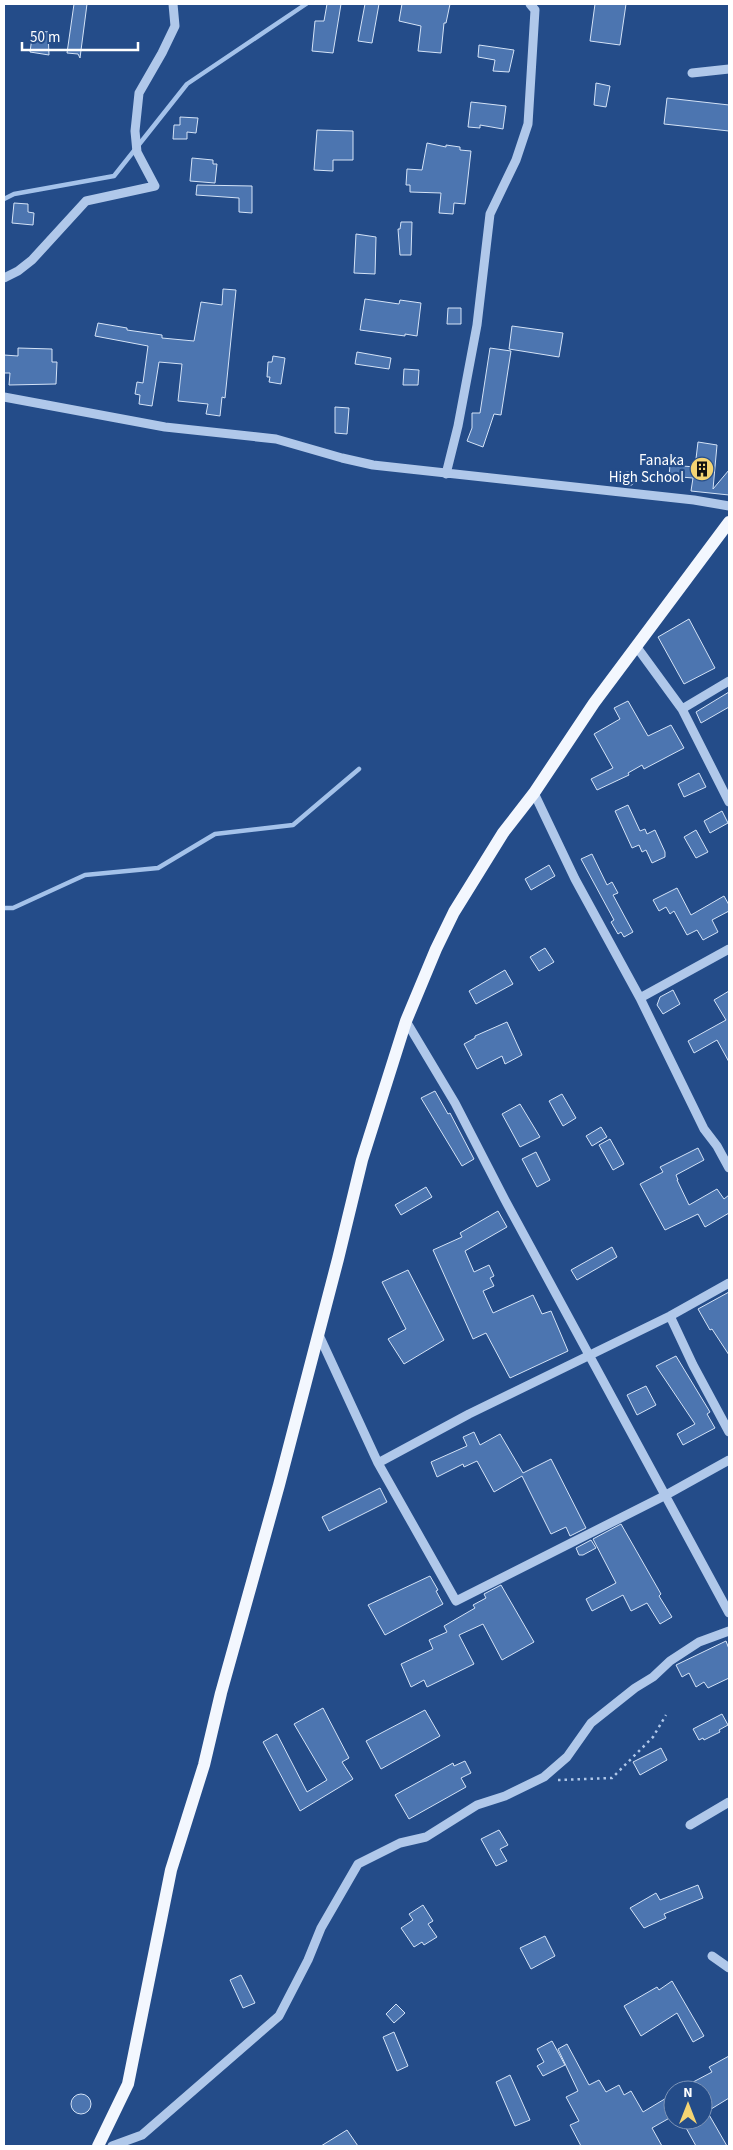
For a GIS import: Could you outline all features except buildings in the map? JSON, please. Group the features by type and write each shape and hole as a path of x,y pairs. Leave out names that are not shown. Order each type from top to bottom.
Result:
{"main road":[{"path":"98,2146 128,2084 170,1870 204,1765 221,1693 279,1485 362,1160 406,1021 454,912 503,833 534,793 594,703 729,522"}],"street":[{"path":"4,278 18,271 32,260 86,200 155,186 137,152 138,93 162,53 175,26 173,4"},
{"path":"446,474 460,417 476,335 490,214 516,160 528,124 535,10 530,4"},
{"path":"692,73 729,69"},
{"path":"4,397 158,426 276,439 357,462 446,474 694,500 729,506"},
{"path":"636,646 682,708 729,802"},
{"path":"682,708 729,681"},
{"path":"534,793 575,879 640,998 704,1129 717,1146 729,1168"},
{"path":"640,998 729,950"},
{"path":"406,1021 455,1103 505,1200 729,1613"},
{"path":"378,1462 469,1414 670,1316 729,1283"},
{"path":"670,1316 693,1365 729,1432"},
{"path":"318,1333 378,1462 456,1601 666,1495 729,1460"},
{"path":"112,2146 142,2135 279,2016 308,1960 321,1928 358,1864 400,1843 426,1837 477,1805 505,1796 544,1776 567,1756 591,1724 635,1688 653,1677 670,1661 699,1642 729,1631"},
{"path":"690,1825 729,1802"},
{"path":"712,1956 729,1968"}],"path":[{"path":"534,1781 612,1778 653,1737 666,1715"}],"waterway":[{"path":"4,199 14,194 114,176 187,84 306,4"},
{"path":"4,908 13,908 85,875 158,868 215,834 293,825 359,769"}],"place":[{"name":"Fanaka High School","path":"702,469"}]}
